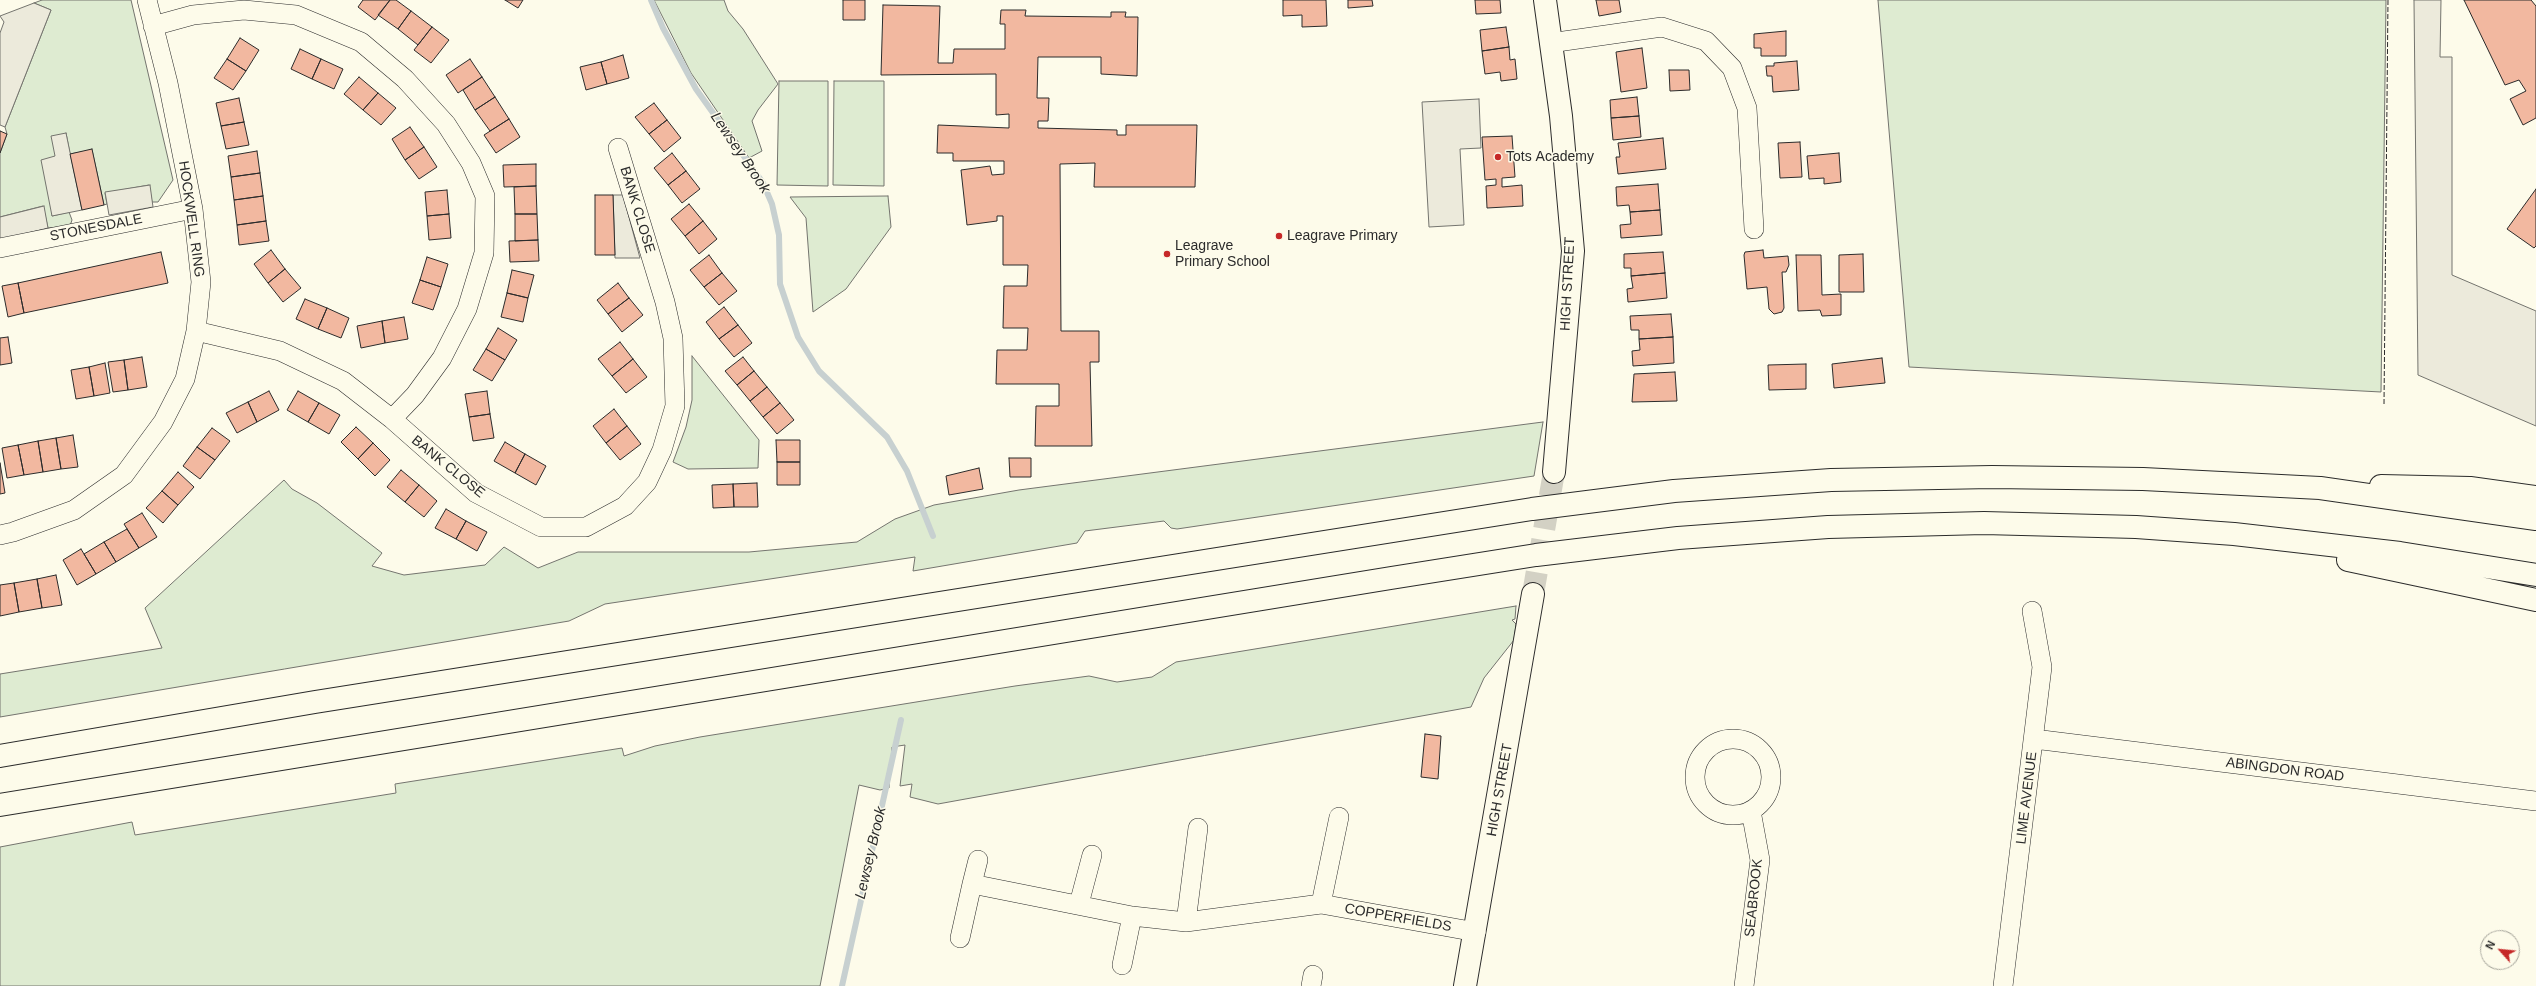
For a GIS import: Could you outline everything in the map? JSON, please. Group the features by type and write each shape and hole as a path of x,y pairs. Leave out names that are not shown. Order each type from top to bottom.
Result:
{"main road":[{"name":"HIGH STREET","path":"1545,0 1561,116 1573,251 1554,472"},
{"path":"0,756 315,702 1524,510 1674,491 1831,480 1992,477 2143,479 2320,488 2406,485 2470,488 2536,497"},
{"path":"2320,488 2536,519"},
{"path":"0,805 1536,555 1678,538 1828,527 1984,523 2136,526 2400,553 2536,575"},
{"path":"2255,537 2330,556 2536,600"},
{"name":"HIGH STREET","path":"1465,986 1476,932 1533,594"}],"street":[{"name":"HOCKWELL RING","path":"0,535 13,532 74,510 124,475 163,422 185,379 196,331 201,282 193,209 168,83 147,0"},
{"path":"153,26 193,15 244,10 296,15 361,42 405,79 446,124 471,163 485,196 484,253 467,310 442,358 415,395 392,419"},
{"path":"1550,43 1662,27 1706,41 1732,68 1747,108 1754,229"},
{"name":"BANK CLOSE","path":"196,331 280,351 343,382 392,419 476,493 541,527 586,527 625,506 647,482 662,450 675,406 673,338 665,302 618,148"},
{"name":"STONESDALE","path":"0,248 193,209"},
{"name":"LIME AVENUE","path":"2003,986 2042,667 2032,611"},
{"name":"ABINGDON ROAD","path":"2034,739 2536,801"},
{"name":"SEABROOK","path":"1744,986 1760,860 1751,811"},
{"path":"1320,904 1339,817"},
{"path":"1186,922 1198,828"},
{"path":"1079,904 1092,855"},
{"path":"960,938 978,860"},
{"name":"COPPERFIELDS","path":"972,884 1079,904 1132,916 1186,922 1320,904 1476,932"},
{"path":"1122,965 1132,916"}],"green space":[{"path":"42,0 131,0 173,180 158,202 152,202 149,185 105,193 107,204 104,205 92,150 70,154 66,133 56,157 52,216 69,212 72,220 70,226 48,228 43,206 0,217 0,153 7,134 5,127 51,10 34,3"},
{"path":"654,0 724,0 728,11 743,29 778,84 758,110 752,121 762,151 749,158 691,73"},
{"path":"1878,0 2386,0 2381,392 1909,367"},
{"path":"779,81 828,81 828,186 777,185"},
{"path":"834,81 884,81 884,186 833,185"},
{"path":"888,196 891,227 846,289 813,312 806,218 790,197"},
{"path":"692,356 759,440 758,468 688,469 673,462 686,427 692,400"},
{"path":"1543,422 1534,476 1177,529 1171,528 1164,521 1085,531 1077,543 913,571 915,557 605,604 569,621 0,717 0,674 162,648 145,608 284,480 292,489 317,503 382,553 372,566 404,575 485,565 504,547 538,568 578,552 749,552 857,542 895,519 934,505 1019,490"},
{"path":"1516,606 1515,619 1512,620 1516,624 1514,640 1484,678 1471,707 938,804 910,797 912,784 900,786 905,745 892,747 889,788 880,790 859,785 820,986 0,986 0,847 132,822 135,835 396,793 395,784 622,748 624,756 655,746 700,737 1015,686 1089,676 1117,682 1152,677 1176,662"}],"shaded area":[{"path":"2414,0 2441,0 2440,57 2452,57 2452,275 2536,311 2536,426 2418,375"},
{"path":"34,3 51,10 5,127 0,125 0,33 4,22 0,16"},
{"path":"1479,99 1481,148 1460,149 1464,225 1429,227 1422,102"},
{"path":"66,133 82,210 52,216 41,160 55,156 51,136"},
{"path":"150,185 153,207 109,215 105,192"},
{"path":"613,195 623,195 640,258 615,258"},
{"path":"44,206 48,228 0,240 0,217"}],"building":[{"path":"363,0 390,0 375,20 358,7"},
{"path":"390,0 396,0 411,11 398,29 378,15"},
{"path":"505,0 523,0 518,8"},
{"path":"843,0 865,0 865,20 843,20"},
{"path":"1283,0 1326,0 1327,26 1302,27 1302,15 1283,16"},
{"path":"1348,0 1372,0 1373,6 1348,8"},
{"path":"1475,0 1500,0 1501,13 1476,14"},
{"path":"1596,0 1619,0 1621,12 1599,16"},
{"path":"2464,0 2531,0 2536,6 2536,118 2523,125 2510,99 2526,91 2519,80 2505,85"},
{"path":"883,5 940,6 938,63 953,63 954,49 1005,49 1005,24 1000,24 1001,10 1026,10 1025,16 1111,17 1111,12 1126,12 1125,17 1138,17 1137,76 1101,74 1101,57 1038,57 1037,98 1049,98 1048,121 1038,121 1038,128 1117,130 1117,135 1126,135 1126,125 1197,125 1195,187 1094,187 1095,163 1060,164 1061,331 1099,331 1099,362 1090,362 1092,446 1035,446 1036,406 1059,406 1059,384 996,384 997,350 1027,350 1028,328 1003,328 1004,286 1027,286 1028,265 1003,265 1003,216 997,216 997,221 967,225 961,170 990,166 992,175 1004,174 1004,161 953,161 953,153 937,153 938,125 1009,128 1009,114 996,115 996,74 881,75"},
{"path":"411,11 432,27 418,45 398,29"},
{"path":"432,27 449,40 431,63 414,50"},
{"path":"1506,27 1509,47 1482,51 1480,30"},
{"path":"1786,31 1786,56 1761,56 1761,48 1754,48 1754,34"},
{"path":"240,38 259,50 246,71 227,59"},
{"path":"1509,47 1510,60 1515,59 1517,79 1501,81 1500,72 1485,74 1482,51"},
{"path":"1642,48 1647,88 1621,92 1616,52"},
{"path":"300,49 321,59 312,79 291,69"},
{"path":"623,55 629,78 607,84 601,62"},
{"path":"227,59 246,71 233,90 214,78"},
{"path":"321,59 343,69 334,89 312,79"},
{"path":"470,59 482,77 458,93 446,75"},
{"path":"1797,61 1799,90 1773,92 1772,76 1767,76 1766,66 1774,66 1774,63"},
{"path":"601,62 607,84 586,90 580,67"},
{"path":"1669,70 1689,70 1690,90 1670,91"},
{"path":"359,77 378,93 363,110 344,94"},
{"path":"482,77 495,97 475,110 463,90"},
{"path":"378,93 396,108 381,125 363,110"},
{"path":"495,97 509,119 490,131 475,110"},
{"path":"1637,97 1639,116 1611,118 1610,100"},
{"path":"239,98 244,122 221,126 216,103"},
{"path":"654,103 667,120 649,134 635,117"},
{"path":"1639,116 1641,137 1613,140 1611,118"},
{"path":"509,119 520,137 496,153 484,135"},
{"path":"667,120 681,138 664,152 649,134"},
{"path":"244,122 249,145 226,149 221,126"},
{"path":"410,127 424,147 405,160 392,139"},
{"path":"0,131 7,134 0,153"},
{"name":"Tots Academy","path":"1512,136 1515,177 1502,178 1502,187 1522,185 1523,206 1487,208 1486,186 1496,185 1496,179 1485,180 1482,137"},
{"path":"1663,138 1666,169 1618,174 1616,157 1620,157 1618,143"},
{"path":"1800,142 1802,177 1780,178 1778,143"},
{"path":"424,147 437,167 419,179 405,160"},
{"path":"92,149 104,205 82,210 70,154"},
{"path":"257,151 260,173 231,177 228,156"},
{"path":"672,153 686,171 668,185 654,168"},
{"path":"1839,153 1841,182 1824,184 1824,178 1809,179 1807,156"},
{"path":"536,164 536,186 504,187 503,165"},
{"path":"686,171 700,189 682,203 668,185"},
{"path":"260,173 263,196 234,200 231,177"},
{"path":"1658,184 1660,210 1630,212 1629,205 1617,206 1616,187"},
{"path":"536,186 537,214 515,214 514,187"},
{"path":"2536,189 2536,246 2534,248 2507,229"},
{"path":"447,190 449,214 427,216 425,192"},
{"path":"595,195 613,195 615,255 595,255"},
{"path":"263,196 266,221 237,225 234,200"},
{"path":"689,204 703,221 685,236 671,219"},
{"path":"1660,210 1662,235 1621,238 1620,225 1631,224 1630,212"},
{"path":"449,214 451,238 429,240 427,216"},
{"path":"515,214 537,214 538,240 515,241"},
{"path":"266,221 269,241 239,245 237,225"},
{"path":"703,221 717,239 699,254 685,236"},
{"path":"538,240 539,261 510,262 509,241"},
{"path":"271,250 285,269 268,283 254,264"},
{"path":"1763,250 1764,258 1788,256 1789,265 1786,272 1782,272 1784,308 1782,312 1774,314 1769,309 1767,287 1747,289 1745,252"},
{"path":"161,252 168,283 24,313 18,283"},
{"path":"1663,252 1665,273 1631,276 1631,268 1624,268 1624,254"},
{"path":"1863,254 1864,292 1839,292 1839,255"},
{"path":"709,255 722,273 704,287 690,270"},
{"path":"1796,255 1821,255 1822,295 1841,294 1841,315 1822,316 1820,310 1798,311"},
{"path":"427,257 448,264 441,287 420,280"},
{"path":"285,269 301,288 283,302 268,283"},
{"path":"512,270 534,275 528,298 507,293"},
{"path":"722,273 737,291 719,305 704,287"},
{"path":"1665,273 1667,298 1628,302 1627,289 1633,288 1631,276"},
{"path":"420,280 441,287 433,310 412,303"},
{"path":"18,283 24,313 8,317 2,286"},
{"path":"618,283 629,298 608,314 597,300"},
{"path":"507,293 528,298 523,322 501,317"},
{"path":"629,298 643,315 622,332 608,314"},
{"path":"305,299 327,308 318,329 296,319"},
{"path":"724,307 738,325 719,339 706,322"},
{"path":"327,308 349,318 341,338 318,329"},
{"path":"1671,314 1673,337 1639,339 1639,330 1631,330 1630,316"},
{"path":"404,317 408,339 385,343 382,321"},
{"path":"382,321 385,343 361,348 357,326"},
{"path":"738,325 752,343 734,357 719,339"},
{"path":"498,328 517,340 505,360 486,349"},
{"path":"8,337 12,363 0,365 0,338"},
{"path":"1673,337 1674,363 1633,366 1632,351 1640,350 1639,339"},
{"path":"620,342 633,359 612,376 598,359"},
{"path":"486,349 505,360 492,381 473,370"},
{"path":"142,357 147,387 128,390 124,360"},
{"path":"743,357 754,371 737,385 725,371"},
{"path":"1882,358 1885,383 1834,388 1832,364"},
{"path":"633,359 647,377 626,393 612,376"},
{"path":"124,360 128,390 113,392 108,362"},
{"path":"105,363 110,393 94,396 89,367"},
{"path":"1806,364 1806,389 1769,390 1768,365"},
{"path":"89,367 94,396 76,399 71,370"},
{"path":"754,371 767,387 750,401 737,385"},
{"path":"1675,372 1677,401 1632,402 1634,374"},
{"path":"767,387 780,403 763,417 750,401"},
{"path":"269,391 279,410 257,422 248,402"},
{"path":"298,391 319,403 308,422 287,410"},
{"path":"487,391 490,414 469,417 465,394"},
{"path":"248,402 257,422 237,433 226,413"},
{"path":"319,403 340,415 329,434 308,422"},
{"path":"780,403 794,420 777,434 763,417"},
{"path":"614,409 627,426 606,443 593,426"},
{"path":"490,414 494,438 473,441 469,417"},
{"path":"627,426 641,444 620,460 606,443"},
{"path":"356,427 373,443 358,459 341,442"},
{"path":"212,428 230,441 215,460 197,447"},
{"path":"73,435 78,467 61,469 56,438"},
{"path":"56,438 61,469 43,472 38,441"},
{"path":"776,440 800,440 800,462 777,462"},
{"path":"38,441 43,472 24,475 18,445"},
{"path":"505,442 525,454 515,473 494,461"},
{"path":"373,443 390,460 375,476 358,459"},
{"path":"18,445 24,475 7,478 2,448"},
{"path":"197,447 215,460 200,479 183,466"},
{"path":"525,454 546,466 536,485 515,473"},
{"path":"1009,458 1031,458 1031,477 1010,477"},
{"path":"777,462 800,462 800,485 777,485"},
{"path":"0,463 5,493 0,494"},
{"path":"979,468 983,489 949,495 946,476"},
{"path":"401,470 419,485 405,502 387,487"},
{"path":"178,472 194,487 178,505 162,491"},
{"path":"757,483 758,507 734,507 733,484"},
{"path":"733,484 734,507 713,508 712,485"},
{"path":"419,485 437,501 424,517 405,502"},
{"path":"162,491 178,505 163,523 146,508"},
{"path":"446,509 466,521 456,539 435,528"},
{"path":"142,513 157,537 139,548 124,524"},
{"path":"466,521 487,532 477,551 456,539"},
{"path":"127,529 139,548 116,562 104,542"},
{"path":"104,542 116,562 96,574 84,554"},
{"path":"81,549 96,574 77,585 63,560"},
{"path":"56,575 62,605 42,608 37,579"},
{"path":"37,579 42,608 19,612 14,583"},
{"path":"14,583 19,612 0,616 0,585"},
{"path":"1425,734 1441,736 1438,779 1421,777"}],"waterway":[{"name":"Lewsey Brook","path":"651,0 663,28 696,89 763,183 772,204 779,235 780,284 798,337 819,371 887,437 907,471 933,536"},
{"name":"Lewsey Brook","path":"842,986 901,720"}],"tunnel":[{"path":"1533,594 1554,472"}],"fence":[{"path":"2384,404 2388,0"}],"place":[{"name":"Tots Academy","path":"1498,157"},
{"name":"Leagrave Primary","path":"1279,236"},
{"name":"Leagrave Primary School","path":"1167,254"}]}
